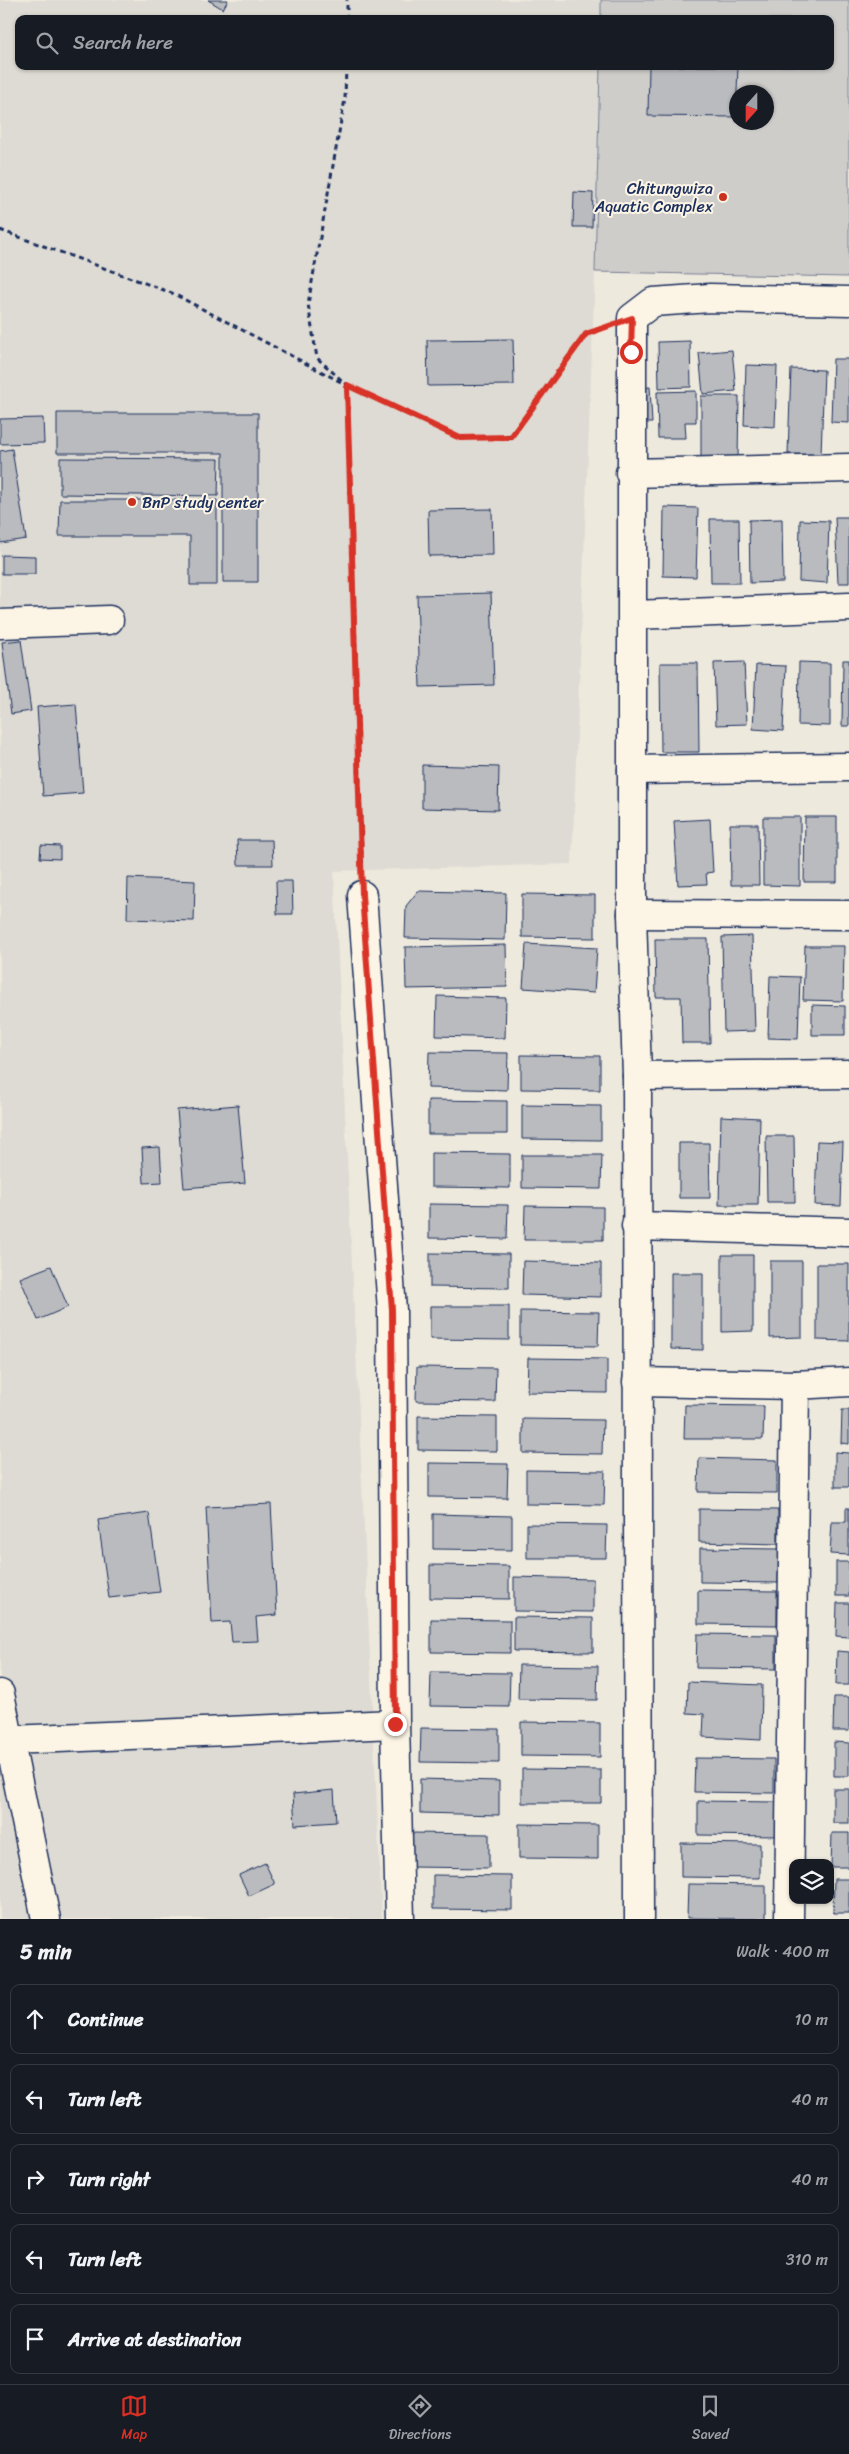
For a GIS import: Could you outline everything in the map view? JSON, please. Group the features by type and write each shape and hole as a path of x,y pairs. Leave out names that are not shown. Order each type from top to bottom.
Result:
{"street":[{"path":"639,1919 637,1076 632,914 633,615 630,474 632,318 653,302 710,298 849,301"},
{"path":"630,474 849,468"},
{"path":"633,615 849,607"},
{"path":"0,624 109,620"},
{"path":"632,770 849,767"},
{"path":"362,895 392,1310 395,1724 400,1919"},
{"path":"632,914 849,916"},
{"path":"637,1076 849,1074"},
{"path":"636,1226 849,1232"},
{"path":"637,1382 795,1385 849,1382"},
{"path":"789,1919 795,1385"},
{"path":"0,1694 46,1919"},
{"path":"10,1740 395,1724"}],"path":[{"path":"347,0 347,15"},
{"path":"346,70 345,99 308,304 317,358 347,385 362,895"},
{"path":"0,230 172,293 347,385 460,438 511,437 586,334 632,318"}],"shaded area":[{"path":"0,0 601,0 601,15 15,15 15,70 600,70 595,272 572,864 334,871 382,1919 0,1919"},
{"name":"Chitungwiza Aquatic Complex","path":"601,0 849,0 849,277 595,272 600,70 834,70 834,15 601,15"}],"building":[{"path":"208,0 228,0 223,9"},
{"path":"649,70 738,70 737,85 729,85 729,117 648,116"},
{"path":"574,192 593,193 592,227 573,227"},
{"path":"513,339 514,385 428,386 427,340"},
{"path":"690,341 691,387 659,388 658,342"},
{"path":"732,350 736,391 703,394 699,353"},
{"path":"833,359 849,359 849,423 831,422"},
{"path":"746,365 777,366 775,427 744,425"},
{"path":"791,369 824,370 821,455 788,454"},
{"path":"650,387 652,423 639,423 636,388"},
{"path":"696,391 696,422 685,422 686,438 658,438 657,392"},
{"path":"701,396 739,396 738,459 701,459"},
{"path":"57,413 258,413 258,582 223,582 223,453 57,453"},
{"path":"43,418 44,443 0,444 0,419"},
{"path":"12,449 26,539 0,543 0,451"},
{"path":"60,458 219,459 218,496 60,494"},
{"path":"60,500 217,500 217,585 190,585 190,536 59,536"},
{"path":"664,507 698,508 696,577 663,576"},
{"path":"492,509 493,555 429,556 428,510"},
{"path":"835,517 849,517 849,583 838,583"},
{"path":"710,519 739,519 740,583 711,583"},
{"path":"782,519 783,582 750,583 749,520"},
{"path":"800,520 829,521 827,583 799,581"},
{"path":"2,555 35,556 35,574 2,574"},
{"path":"491,593 494,685 420,687 417,595"},
{"path":"21,640 31,711 11,714 2,642"},
{"path":"843,660 849,660 849,726 842,726"},
{"path":"744,662 747,724 716,725 714,663"},
{"path":"799,662 830,663 830,726 798,725"},
{"path":"660,663 698,663 699,752 661,752"},
{"path":"756,665 786,666 783,731 753,729"},
{"path":"76,704 83,793 43,796 37,707"},
{"path":"422,765 499,767 498,810 422,808"},
{"path":"763,817 800,817 800,886 763,885"},
{"path":"805,817 837,817 837,882 804,882"},
{"path":"710,819 713,872 706,873 707,884 678,885 674,821"},
{"path":"730,824 758,824 759,885 731,885"},
{"path":"237,840 272,840 273,865 238,865"},
{"path":"41,845 60,846 60,859 40,858"},
{"path":"128,878 195,881 194,921 127,919"},
{"path":"276,881 292,881 293,914 277,914"},
{"path":"418,891 506,893 505,940 405,938 406,906"},
{"path":"522,894 595,895 595,938 522,937"},
{"path":"752,936 755,1031 724,1032 722,937"},
{"path":"655,939 708,939 710,1043 682,1043 681,997 656,997"},
{"path":"526,944 597,948 594,993 523,988"},
{"path":"506,945 507,987 406,989 405,947"},
{"path":"805,946 844,946 843,1001 803,1000"},
{"path":"770,976 800,977 798,1039 768,1038"},
{"path":"437,996 506,998 505,1038 436,1036"},
{"path":"812,1005 845,1006 845,1035 812,1035"},
{"path":"429,1052 508,1053 507,1090 428,1088"},
{"path":"521,1055 600,1056 600,1090 521,1089"},
{"path":"428,1100 507,1101 507,1134 428,1134"},
{"path":"238,1105 245,1183 184,1188 177,1110"},
{"path":"522,1105 601,1106 601,1140 522,1139"},
{"path":"721,1116 760,1118 758,1205 719,1205"},
{"path":"766,1136 794,1136 795,1202 767,1202"},
{"path":"817,1141 843,1142 841,1206 815,1205"},
{"path":"679,1143 709,1143 710,1198 679,1198"},
{"path":"160,1147 162,1182 144,1183 142,1148"},
{"path":"431,1153 510,1154 510,1188 431,1187"},
{"path":"522,1155 602,1155 601,1189 522,1188"},
{"path":"429,1204 508,1205 507,1239 429,1238"},
{"path":"525,1206 603,1207 603,1240 524,1240"},
{"path":"430,1253 509,1254 509,1288 430,1287"},
{"path":"722,1255 753,1255 753,1331 722,1332"},
{"path":"523,1261 601,1263 601,1297 522,1295"},
{"path":"770,1261 802,1261 802,1337 770,1338"},
{"path":"817,1264 849,1264 849,1341 817,1340"},
{"path":"51,1266 68,1307 38,1320 20,1278"},
{"path":"671,1273 703,1273 703,1350 671,1349"},
{"path":"430,1306 509,1306 509,1340 430,1339"},
{"path":"520,1311 599,1312 598,1346 520,1345"},
{"path":"528,1358 607,1359 607,1393 527,1392"},
{"path":"417,1367 496,1368 495,1402 416,1401"},
{"path":"685,1405 764,1406 763,1439 684,1439"},
{"path":"842,1410 849,1410 849,1444 841,1443"},
{"path":"418,1416 497,1417 497,1451 418,1450"},
{"path":"523,1419 603,1420 602,1454 523,1453"},
{"path":"835,1452 849,1453 849,1487 835,1487"},
{"path":"699,1458 777,1460 777,1493 698,1492"},
{"path":"429,1463 508,1464 507,1498 429,1497"},
{"path":"526,1470 605,1471 604,1505 526,1504"},
{"path":"271,1504 277,1615 256,1617 258,1641 232,1642 230,1622 212,1623 206,1507"},
{"path":"846,1508 849,1508 849,1555 830,1554 832,1522 846,1522"},
{"path":"699,1509 778,1510 778,1544 699,1542"},
{"path":"149,1513 160,1592 109,1598 98,1520"},
{"path":"433,1514 512,1516 512,1550 433,1549"},
{"path":"527,1524 607,1525 606,1558 527,1558"},
{"path":"700,1548 779,1549 778,1583 700,1582"},
{"path":"836,1562 849,1562 849,1596 836,1596"},
{"path":"430,1565 509,1566 509,1599 430,1598"},
{"path":"514,1577 593,1579 593,1612 514,1611"},
{"path":"698,1590 777,1591 777,1625 698,1624"},
{"path":"837,1603 849,1603 849,1637 836,1636"},
{"path":"514,1617 593,1618 593,1652 514,1651"},
{"path":"431,1619 510,1620 510,1653 431,1652"},
{"path":"697,1634 776,1635 776,1669 696,1668"},
{"path":"837,1651 849,1652 849,1685 836,1685"},
{"path":"519,1665 598,1666 597,1700 518,1699"},
{"path":"431,1672 510,1673 509,1707 430,1706"},
{"path":"688,1682 762,1685 761,1740 703,1737 704,1714 687,1713"},
{"path":"834,1697 849,1697 849,1731 833,1731"},
{"path":"521,1722 600,1723 600,1757 521,1756"},
{"path":"421,1728 499,1729 499,1763 420,1762"},
{"path":"834,1742 849,1743 849,1776 834,1776"},
{"path":"695,1758 774,1759 774,1793 694,1792"},
{"path":"522,1769 601,1770 601,1803 522,1803"},
{"path":"420,1779 499,1781 499,1815 420,1813"},
{"path":"833,1789 849,1789 849,1823 833,1823"},
{"path":"334,1790 336,1822 295,1825 293,1794"},
{"path":"698,1801 777,1802 777,1836 698,1835"},
{"path":"519,1824 598,1825 598,1859 519,1858"},
{"path":"410,1833 489,1834 489,1868 410,1867"},
{"path":"832,1833 849,1833 849,1867 834,1867 834,1859 831,1859"},
{"path":"681,1843 760,1844 760,1878 681,1877"},
{"path":"265,1863 275,1884 249,1896 239,1875"},
{"path":"433,1875 512,1876 512,1910 433,1909"},
{"path":"834,1879 849,1879 849,1913 833,1913"},
{"path":"688,1884 766,1885 766,1919 687,1918"}],"place":[{"name":"Chitungwiza Aquatic Complex","path":"723,197"},
{"name":"BnP study center","path":"132,502"}],"route":[{"path":"395,1724 392,1310 362,895 347,385 460,438 511,437 586,334 632,318 631,352"}]}
